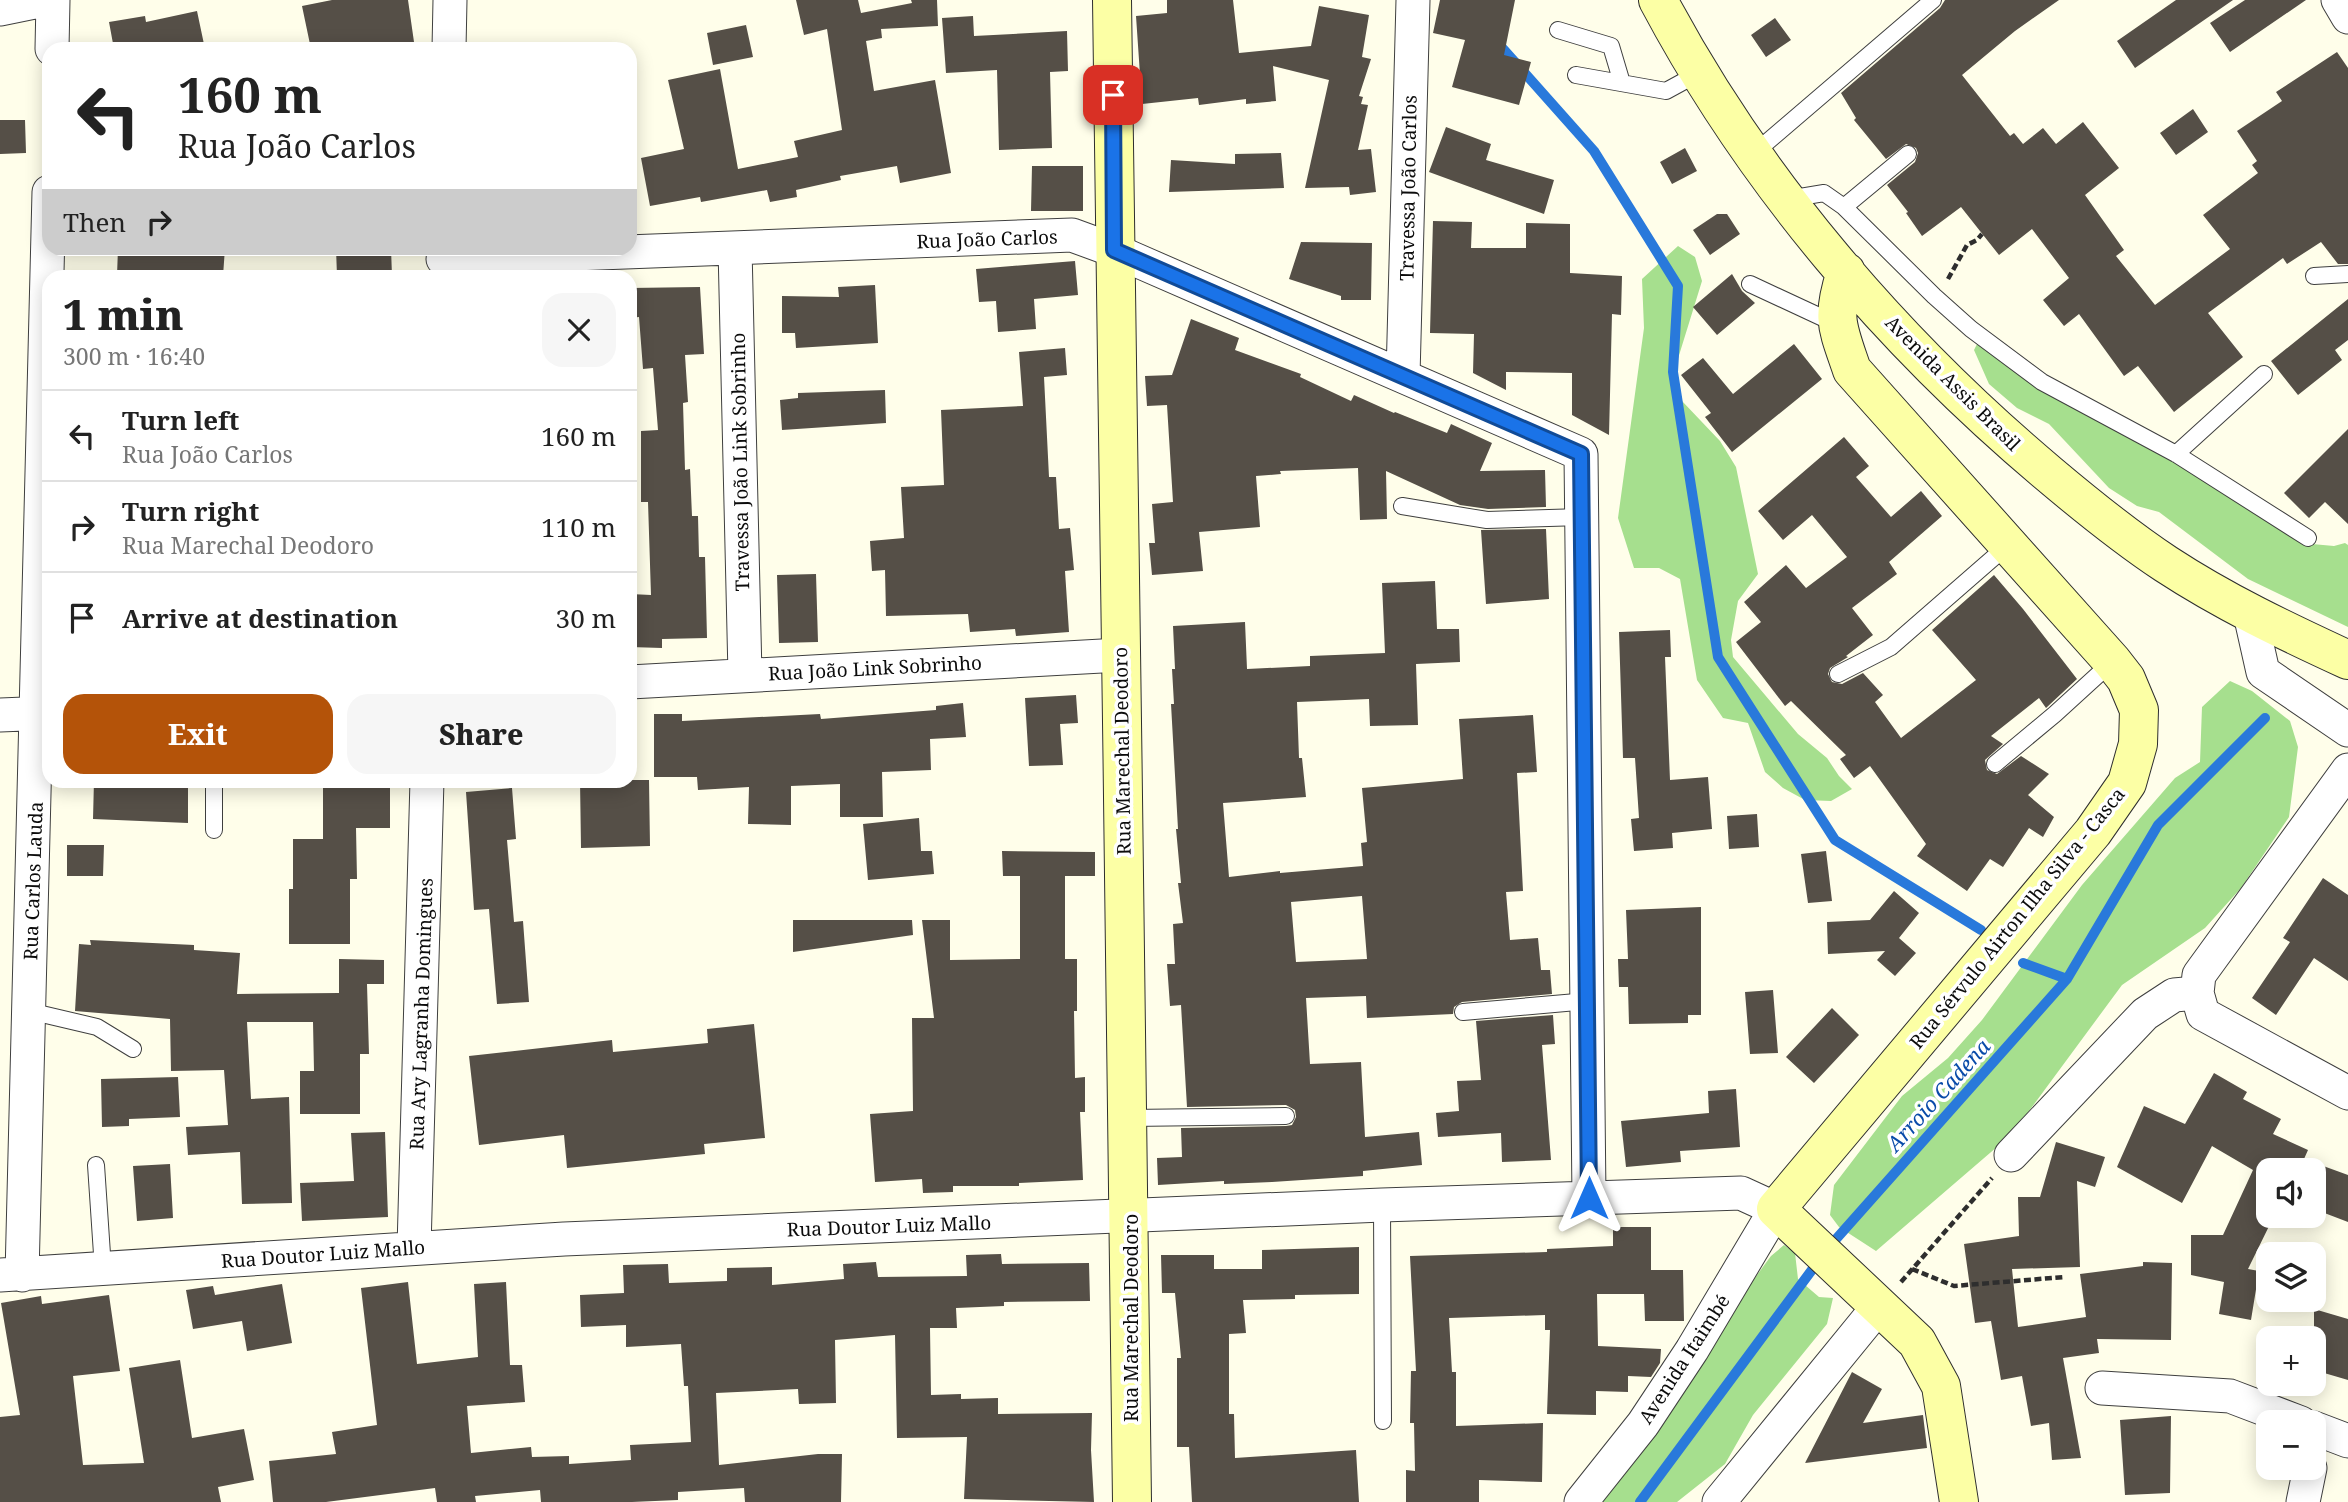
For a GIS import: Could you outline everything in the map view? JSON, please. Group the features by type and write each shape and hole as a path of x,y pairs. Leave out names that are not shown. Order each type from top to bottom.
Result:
{"street":[{"path":"0,9 44,0"},
{"path":"52,42 53,0"},
{"path":"449,42 450,0"},
{"name":"Rua Marechal Deodoro","path":"1112,0 1119,655 1131,1216 1132,1502"},
{"name":"Travessa João Carlos","path":"1403,376 1413,0"},
{"name":"Avenida Assis Brasil","path":"1658,0 1699,74 1752,155 1786,200 1916,350 2008,439 2102,519 2166,564 2250,614 2348,660"},
{"path":"2338,0 2348,17"},
{"name":"Rua João Carlos","path":"637,252 1072,235 1114,250 1581,454 1589,1198"},
{"name":"Travessa João Link Sobrinho","path":"735,248 746,675"},
{"name":"Rua João Carlos","path":"442,261 555,256"},
{"name":"Rua Sérvulo Airton Ilha Silva - Casca","path":"1783,1216 2094,832 2127,783 2138,744 2138,710 2126,679 1852,370 1836,324 1838,295 1846,272"},
{"path":"2250,614 2263,672 2348,730"},
{"name":"Rua João Link Sobrinho","path":"637,682 1119,655"},
{"path":"0,715 42,714"},
{"name":"Rua Carlos Lauda","path":"11,1275 29,1012 42,735"},
{"path":"2348,770 2199,975 2197,993 2203,1014 2348,1093"},
{"name":"Rua Ary Lagranha Domingues","path":"414,1248 427,788"},
{"path":"2011,1155 2144,1014 2174,995 2197,993"},
{"name":"Rua Doutor Luiz Mallo","path":"11,1275 564,1239 1589,1198 1741,1193 1783,1216"},
{"path":"1783,1216 1917,1342 1941,1387 1959,1502"},
{"name":"Avenida Itaimbé","path":"1580,1502 1643,1424 1783,1216"},
{"path":"1719,1502 1879,1306"},
{"path":"2102,1388 2230,1396 2262,1410"},
{"path":"2326,1436 2348,1441"},
{"path":"2303,1502 2308,1480"}],"lane":[{"path":"1752,155 1933,0"},
{"path":"1558,30 1611,46 1622,83"},
{"path":"1576,75 1666,91 1699,74"},
{"path":"1844,206 1908,154"},
{"path":"1786,200 1824,193 1844,206 1971,330 2042,382 2176,454 2308,538"},
{"path":"2314,276 2348,274"},
{"path":"1750,284 1836,324"},
{"path":"2176,454 2264,374"},
{"path":"1402,506 1487,520 1582,516"},
{"path":"1838,674 1891,647 2008,545"},
{"path":"1995,764 2055,714 2112,661"},
{"path":"214,788 214,830"},
{"path":"1463,1012 1588,1001"},
{"path":"29,1012 97,1027 133,1049"},
{"path":"1129,1118 1286,1116"},
{"path":"96,1166 103,1269"},
{"path":"1382,1205 1383,1421"}],"path":[{"path":"1934,296 1947,282 1966,245 1977,240 1982,234"},
{"path":"1879,1306 2011,1155"},
{"path":"1912,1269 1954,1286 2064,1277"}],"green space":[{"path":"1678,246 1695,257 1702,281 1676,365 1682,401 1720,441 1736,467 1758,574 1738,601 1731,640 1733,657 1798,734 1827,758 1852,789 1831,801 1805,800 1783,788 1765,772 1748,723 1723,718 1697,680 1680,579 1659,568 1634,568 1618,518 1644,328 1642,279"},
{"path":"1979,340 2139,432 2301,543 2348,545 2348,627 2248,579 2159,512 2137,506 2109,488 2049,424 2017,408 1989,384 1974,350"},
{"path":"2230,681 2252,691 2290,721 2298,747 2289,817 2241,888 2205,928 2122,985 2012,1134 1876,1251 1839,1227 1830,1215 1834,1185 1902,1096 1948,1058 1982,1020 2082,885 2175,778 2200,762 2202,707"},
{"path":"1784,1245 1795,1253 1798,1279 1819,1297 1833,1298 1827,1324 1753,1415 1725,1464 1677,1502 1589,1502 1771,1256"}],"building":[{"path":"332,0 408,0 414,42 310,42 302,6"},
{"path":"796,0 858,0 861,13 912,3 911,0 937,0 938,26 881,29 882,38 866,41 874,91 935,80 951,173 900,183 897,166 840,176 841,180 796,190 797,197 770,202 767,190 701,202 700,197 650,206 641,158 684,149 668,80 720,69 738,169 798,157 794,141 842,130 827,29 804,35"},
{"path":"1167,0 1233,0 1239,53 1311,46 1319,6 1369,15 1362,57 1371,59 1359,96 1363,97 1361,104 1368,105 1358,150 1371,149 1376,192 1350,195 1349,187 1305,188 1329,80 1273,66 1276,101 1246,104 1246,99 1199,105 1198,98 1142,104 1136,16 1167,13"},
{"path":"1440,0 1515,0 1504,55 1531,62 1519,105 1452,87 1465,40 1433,33"},
{"path":"1945,0 2059,0 2015,31 1962,75 2010,136 2014,133 2023,144 2043,128 2056,144 2083,122 2119,168 2085,195 2124,250 2116,256 2155,305 2230,249 2203,215 2258,173 2252,165 2257,161 2237,131 2282,101 2276,92 2337,52 2348,68 2348,264 2338,264 2321,242 2287,264 2283,258 2208,313 2243,357 2174,412 2138,366 2124,376 2079,314 2064,326 2043,300 2069,278 2032,229 1999,255 1961,207 1922,236 1887,185 1915,162 1918,153 1916,148 1906,144 1886,159 1854,120 1856,118 1841,93 1940,8"},
{"path":"2176,0 2233,0 2135,68 2117,41"},
{"path":"2245,0 2306,0 2230,52 2210,23"},
{"path":"197,11 204,42 113,42 109,22 145,16 146,22"},
{"path":"973,16 974,36 1067,31 1068,71 1050,72 1052,148 999,150 997,70 946,73 942,18"},
{"path":"1775,18 1791,40 1766,57 1751,35"},
{"path":"746,25 753,57 713,65 707,33"},
{"path":"2193,109 2208,132 2176,155 2160,133"},
{"path":"0,120 25,120 26,153 0,154"},
{"path":"1446,127 1491,144 1486,160 1554,180 1544,214 1429,172"},
{"path":"1685,148 1697,171 1672,184 1660,162"},
{"path":"1281,153 1284,188 1169,192 1171,160 1235,164 1235,154"},
{"path":"1032,166 1083,166 1083,211 1031,211"},
{"path":"1717,214 1727,214 1740,234 1710,255 1693,230"},
{"path":"1433,221 1472,222 1471,248 1526,248 1526,223 1570,224 1570,273 1622,276 1621,315 1612,314 1609,435 1572,415 1572,373 1506,372 1506,390 1473,373 1474,334 1430,333"},
{"path":"1301,242 1372,243 1371,300 1341,300 1341,296 1289,279"},
{"path":"118,256 224,256 223,270 117,270"},
{"path":"336,256 391,256 392,270 337,270"},
{"path":"1075,261 1078,295 1034,299 1036,329 998,332 996,301 979,302 976,269"},
{"path":"1732,274 1742,291 1755,303 1717,335 1693,307"},
{"path":"875,285 878,343 796,348 795,333 782,333 782,296 839,297 838,287"},
{"path":"700,287 704,354 685,355 688,402 683,403 685,470 690,469 692,516 698,516 699,557 705,557 707,638 662,639 662,648 637,647 637,594 651,595 648,502 641,502 641,431 658,430 653,368 643,369 637,317 637,288"},
{"path":"2348,299 2348,340 2335,350 2342,360 2298,395 2271,361"},
{"path":"1191,319 1239,338 1235,350 1301,374 1300,377 1351,401 1354,395 1447,433 1451,424 1492,443 1480,471 1545,470 1546,507 1488,509 1460,505 1386,471 1387,519 1360,520 1358,468 1280,471 1281,474 1256,476 1260,527 1199,532 1203,571 1152,575 1149,543 1155,543 1152,504 1173,502 1167,405 1147,406 1145,376 1172,375"},
{"path":"1794,344 1822,379 1732,452 1705,417 1711,413 1681,375 1703,358 1733,394"},
{"path":"1065,348 1067,375 1044,377 1049,477 1056,477 1059,529 1070,528 1074,570 1065,571 1069,632 1016,636 1015,629 970,632 968,614 886,616 885,570 872,571 870,541 904,538 901,487 944,485 941,410 1023,406 1019,352"},
{"path":"885,390 886,423 782,430 780,400 798,398 798,393"},
{"path":"2348,429 2348,524 2325,502 2309,518 2284,493"},
{"path":"1844,437 1869,466 1856,477 1891,517 1921,491 1942,516 1889,562 1897,574 1852,608 1873,635 1846,656 1848,657 1830,668 1828,674 1832,682 1842,684 1863,673 1883,695 1875,702 1901,738 1976,680 1932,630 1994,575 2077,679 2046,708 2039,698 1991,736 2003,744 1985,760 1987,770 1997,774 2021,756 2049,774 2028,795 2054,817 2043,837 2029,828 2003,867 1990,859 1967,891 1917,856 1926,844 1870,766 1854,778 1840,759 1846,755 1791,701 1785,706 1736,642 1761,622 1744,602 1786,565 1806,588 1847,557 1812,515 1783,540 1758,511"},
{"path":"1546,529 1549,599 1486,604 1481,530"},
{"path":"816,574 818,642 779,643 777,575"},
{"path":"1435,581 1437,629 1459,629 1460,662 1416,664 1418,725 1370,726 1369,699 1297,702 1299,758 1302,758 1306,797 1223,803 1229,877 1363,866 1361,843 1367,842 1362,788 1463,779 1459,719 1533,715 1537,772 1517,773 1523,891 1506,892 1510,940 1538,938 1541,970 1550,970 1552,994 1462,1002 1454,1007 1453,1014 1367,1018 1366,996 1306,998 1310,1064 1361,1062 1365,1137 1419,1132 1422,1165 1363,1171 1363,1176 1158,1185 1157,1158 1182,1157 1181,1128 1286,1126 1292,1125 1296,1117 1295,1110 1286,1105 1187,1107 1181,1005 1170,1006 1167,964 1175,964 1173,924 1183,923 1178,883 1181,883 1171,704 1174,704 1172,669 1175,669 1173,626 1245,622 1247,669 1310,666 1310,656 1385,653 1382,583","holes":["1362,896 1367,959 1296,962 1291,902"]},
{"path":"1670,630 1671,657 1665,657 1670,780 1708,777 1712,829 1672,833 1673,848 1634,851 1631,819 1639,818 1635,758 1623,758 1619,632"},
{"path":"1076,695 1078,723 1060,724 1063,765 1029,766 1025,698"},
{"path":"963,703 966,737 930,739 931,770 882,772 883,817 840,817 840,784 791,786 791,825 748,824 749,787 698,790 697,777 654,777 654,714 682,714 682,721 820,714 821,719 936,710 936,706"},
{"path":"637,780 649,780 650,846 581,848 580,788 637,788"},
{"path":"94,788 188,788 188,823 93,819"},
{"path":"323,788 390,788 390,828 356,828 357,879 350,879 350,944 289,944 293,839 323,839"},
{"path":"512,788 516,839 507,840 514,922 523,921 529,1002 497,1004 489,909 474,910 466,792"},
{"path":"1757,814 1759,847 1729,849 1727,816"},
{"path":"919,818 921,851 932,851 934,874 868,880 863,824"},
{"path":"67,845 104,845 103,876 67,876"},
{"path":"1002,851 1095,852 1095,876 1065,876 1065,959 1077,959 1077,1011 1074,1011 1075,1078 1085,1077 1085,1112 1080,1112 1083,1180 1019,1183 1019,1186 953,1186 953,1192 923,1193 922,1179 875,1182 870,1114 913,1111 912,1018 934,1018 922,920 950,920 950,960 1020,959 1020,876 1003,876"},
{"path":"1826,851 1832,901 1808,903 1801,854"},
{"path":"2323,878 2348,895 2348,981 2314,958 2276,1015 2252,998 2290,942 2283,938"},
{"path":"1894,891 1919,913 1899,938 1916,953 1895,976 1877,960 1885,951 1828,954 1827,922 1870,920"},
{"path":"1701,907 1701,1015 1688,1015 1688,1023 1629,1024 1628,987 1619,987 1618,959 1628,959 1626,910"},
{"path":"793,920 912,920 913,935 793,952"},
{"path":"90,940 194,945 194,950 240,953 237,994 339,993 339,959 384,960 384,984 367,984 369,1054 360,1054 360,1114 300,1114 300,1071 314,1071 313,1022 247,1022 251,1099 289,1097 292,1203 242,1204 240,1152 188,1155 186,1127 228,1125 224,1070 171,1071 170,1019 75,1011 79,944 91,945"},
{"path":"1773,990 1778,1053 1750,1054 1745,992"},
{"path":"1832,1008 1859,1035 1814,1083 1786,1057"},
{"path":"1553,1015 1555,1044 1542,1045 1551,1160 1502,1162 1501,1133 1438,1137 1436,1113 1459,1111 1457,1081 1481,1080 1476,1021"},
{"path":"754,1024 765,1138 704,1144 705,1154 567,1168 564,1135 479,1145 469,1056 612,1040 613,1052 708,1043 707,1029"},
{"path":"2214,1073 2247,1092 2243,1099 2281,1119 2273,1134 2308,1150 2304,1158 2256,1158 2256,1228 2268,1228 2261,1242 2256,1242 2256,1253 2248,1269 2256,1270 2251,1320 2219,1314 2224,1282 2191,1275 2191,1235 2223,1235 2253,1170 2212,1146 2182,1203 2117,1167 2144,1106 2185,1124"},
{"path":"178,1077 180,1117 129,1119 129,1126 102,1127 101,1079"},
{"path":"1736,1089 1740,1147 1680,1151 1681,1162 1626,1167 1621,1121 1709,1113 1708,1091"},
{"path":"385,1132 388,1217 302,1221 300,1183 354,1181 351,1133"},
{"path":"2056,1142 2105,1157 2095,1187 2077,1181 2080,1267 2012,1269 2018,1327 2086,1317 2080,1274 2143,1266 2143,1262 2172,1263 2171,1340 2097,1339 2099,1353 2063,1358 2081,1458 2052,1460 2049,1423 2031,1426 2022,1376 2001,1380 1991,1321 1975,1323 1964,1244 2019,1236 2018,1197 2040,1197"},
{"path":"170,1164 173,1218 137,1221 133,1166"},
{"path":"2326,1167 2348,1175 2348,1222 2326,1214"},
{"path":"1613,1227 1651,1227 1651,1270 1683,1270 1684,1321 1645,1321 1644,1294 1597,1294 1598,1346 1661,1349 1660,1363 1651,1377 1628,1376 1628,1392 1596,1391 1596,1415 1547,1414 1550,1330 1545,1330 1545,1315 1449,1318 1452,1372 1456,1372 1456,1426 1543,1423 1542,1482 1479,1480 1479,1502 1406,1502 1406,1470 1415,1471 1414,1423 1410,1423 1411,1371 1416,1371 1410,1256 1547,1252 1547,1249 1613,1246"},
{"path":"1359,1247 1359,1294 1295,1295 1295,1299 1243,1300 1246,1333 1229,1334 1229,1414 1234,1414 1235,1458 1356,1450 1359,1502 1192,1502 1189,1447 1177,1447 1177,1358 1181,1358 1175,1293 1162,1293 1161,1255 1214,1255 1214,1269 1262,1269 1262,1250"},
{"path":"1001,1254 1002,1264 1089,1263 1090,1301 1004,1302 1004,1306 956,1308 957,1328 930,1328 931,1395 961,1394 961,1399 998,1398 998,1414 1092,1413 1094,1502 964,1499 967,1437 897,1438 895,1335 835,1340 836,1403 799,1404 798,1389 716,1393 719,1465 818,1454 842,1454 841,1502 745,1502 744,1488 678,1492 678,1500 541,1502 540,1490 475,1496 476,1502 437,1502 435,1488 326,1502 273,1502 269,1461 336,1454 332,1432 377,1425 361,1288 408,1282 417,1364 478,1357 474,1284 506,1282 510,1365 522,1365 525,1402 467,1406 471,1453 531,1447 532,1457 569,1456 569,1464 631,1460 630,1445 691,1442 688,1386 684,1386 681,1344 626,1347 626,1325 581,1327 580,1295 624,1293 623,1265 668,1264 669,1283 727,1281 727,1268 772,1267 772,1285 844,1279 843,1264 876,1262 878,1277 967,1276 966,1255"},
{"path":"282,1284 292,1343 247,1351 242,1321 193,1329 186,1290 213,1286 215,1295"},
{"path":"109,1295 120,1371 73,1376 83,1465 144,1463 129,1368 180,1360 192,1438 244,1429 254,1480 218,1487 221,1502 0,1502 0,1417 20,1415 1,1303 41,1296 42,1304"},
{"path":"2314,1312 2348,1319 2348,1380 2326,1374 2326,1326 2314,1326"},
{"path":"1852,1372 1882,1389 1863,1423 1923,1415 1927,1448 1805,1463"},
{"path":"2171,1416 2170,1493 2125,1495 2120,1420"}],"waterway":[{"path":"1497,42 1594,151 1678,286 1673,372 1718,657 1835,840 1981,930"},
{"name":"Arroio Cadena","path":"1829,1247 2067,979 2158,825 2265,718"},
{"path":"2023,963 2067,979"},
{"name":"Arroio Cadena","path":"1640,1502 1820,1259"}],"route":[{"path":"1113,95 1114,250 1581,454 1589,1198"}]}
